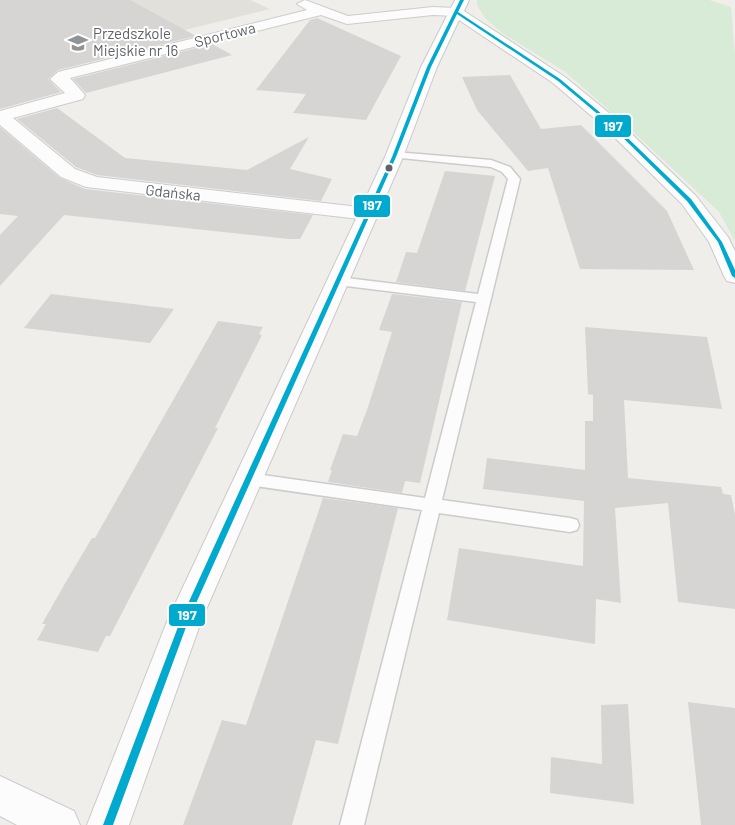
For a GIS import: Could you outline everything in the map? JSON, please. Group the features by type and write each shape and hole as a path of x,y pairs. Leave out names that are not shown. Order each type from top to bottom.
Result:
{"street":[{"path":"296,0 337,18 354,20 433,11 459,6 559,80 608,121 689,200 720,242 735,276"},
{"path":"108,825 184,620 395,155 429,67 459,6"},
{"name":"Sportowa","path":"0,116 77,95 58,79 64,75 320,11"},
{"name":"Gdańska","path":"0,116 68,173 93,183 368,214"},
{"path":"0,795 60,825"}],"lane":[{"path":"352,825 514,179 511,173 500,166 487,162 395,155"},
{"path":"338,281 484,299"},
{"path":"248,479 570,525"}],"shaded area":[{"name":"Przedszkole Miejskie nr 16","path":"52,0 250,0 270,9 54,62 0,11"}],"green space":[{"path":"477,0 709,0 731,7 735,55 735,241 719,212 617,117 564,71 502,33 485,18 477,5"}],"building":[{"name":"Przedszkole Miejskie nr 16","path":"0,0 130,0 196,36 58,70 48,79 61,92 0,109"},
{"path":"317,18 401,56 366,120 293,113 306,94 256,90 310,20"},
{"path":"212,44 232,55 86,93 73,79"},
{"path":"510,75 541,129 581,125 667,211 694,270 580,269 548,168 528,171 477,110 462,77"},
{"path":"57,108 125,158 247,170 309,137 290,169 332,179 321,201 97,175 76,167 17,119"},
{"path":"0,127 60,178 85,189 313,215 300,239 289,239 64,215 0,286 0,235 18,216 0,214"},
{"path":"445,171 495,176 465,291 396,282 406,252 417,253"},
{"path":"51,294 174,309 150,343 24,328"},
{"path":"392,294 462,302 420,483 405,481 402,493 328,482 332,470 330,470 343,434 357,436 367,410 392,332 379,330"},
{"path":"218,321 263,327 259,334 262,335 215,428 218,428 110,636 106,636 98,652 37,640 46,624 42,624 92,538 95,538"},
{"path":"585,327 707,337 722,409 624,400 628,478 721,487 723,494 731,495 735,515 735,609 678,602 668,503 615,508 621,603 596,599 595,644 447,620 459,548 583,566 584,501 483,489 487,458 585,470 585,421 593,421 593,395 588,394"},
{"path":"323,498 398,508 338,744 316,740 292,825 183,825 222,720 246,725"},
{"path":"688,702 735,708 735,825 701,825"},
{"path":"628,704 634,804 550,793 551,757 602,764 601,705"}],"transit line":[{"name":"197","path":"108,825 185,619 394,157 429,67 462,0"},
{"name":"197","path":"456,12 559,80 608,121 689,200 720,242 735,276"}],"place":[{"name":"Przedszkole Miejskie nr 16","path":"78,43"}]}
